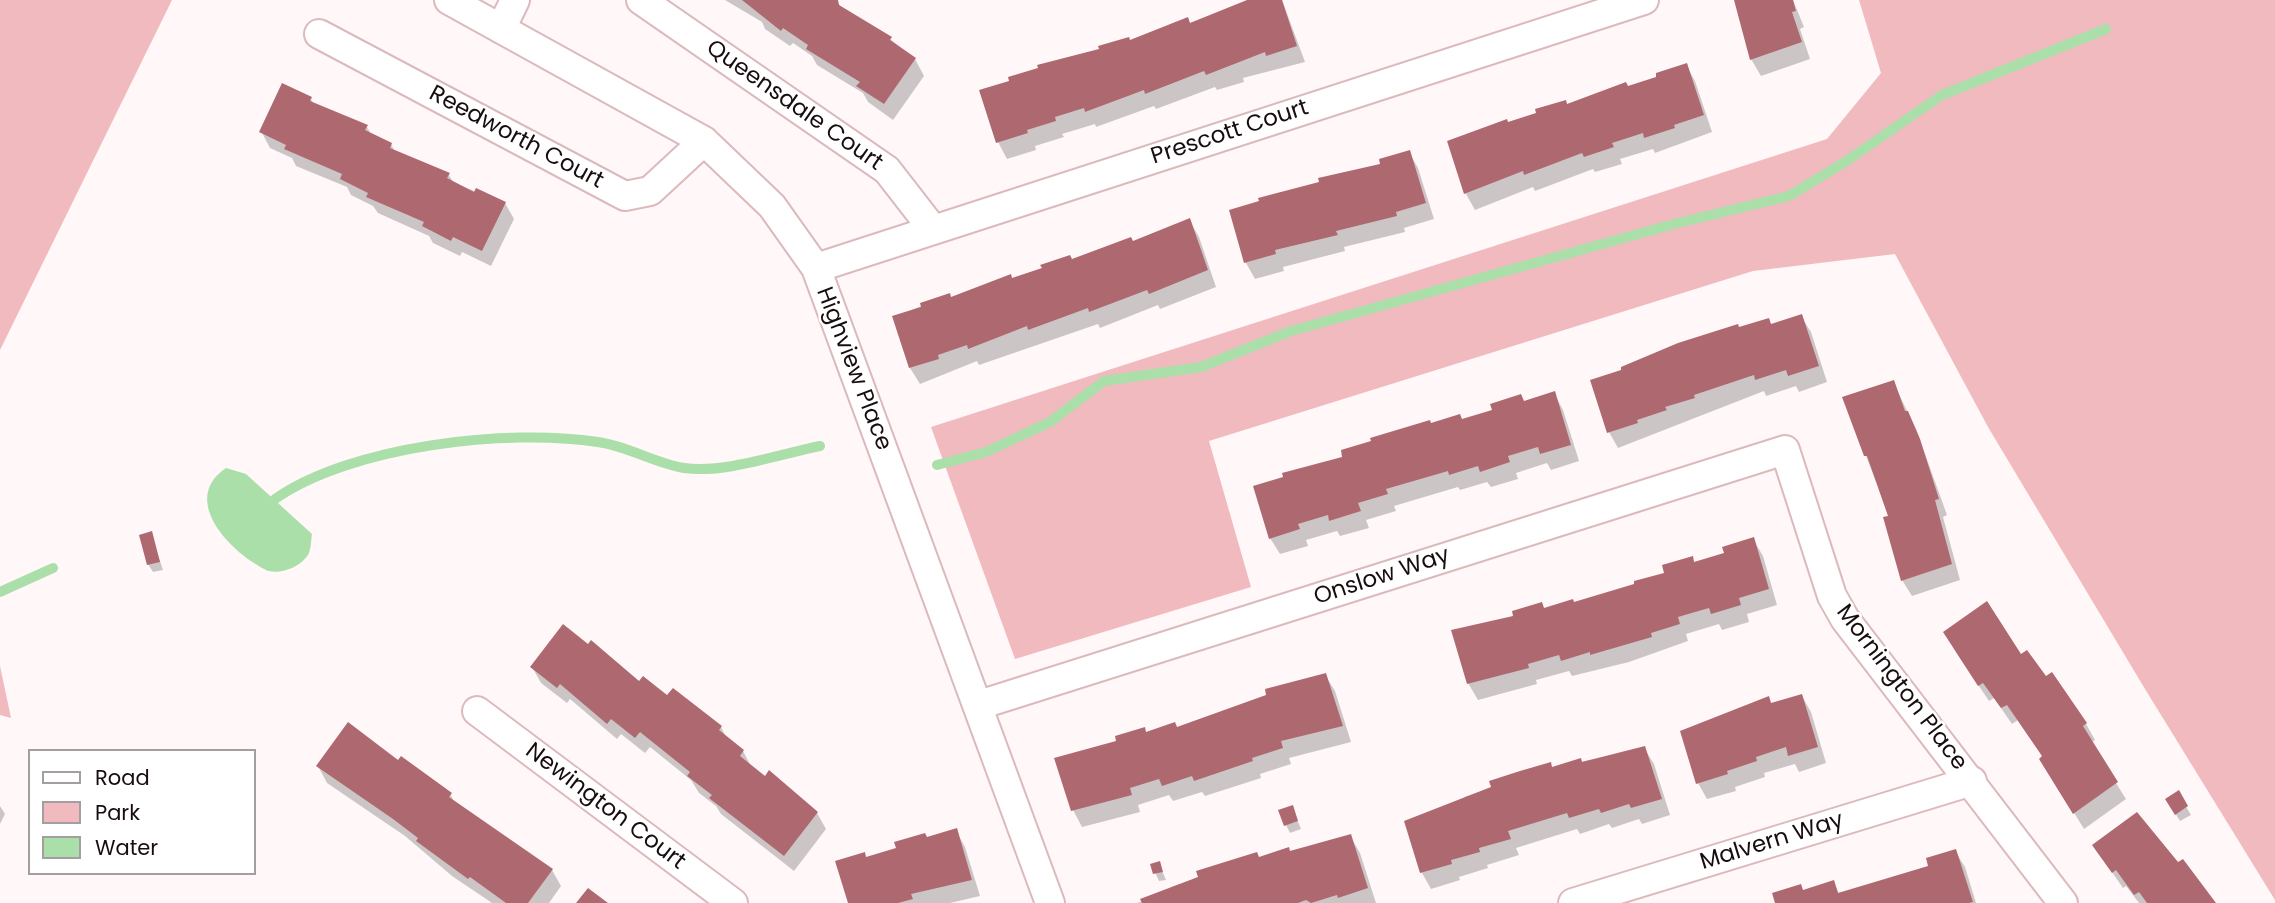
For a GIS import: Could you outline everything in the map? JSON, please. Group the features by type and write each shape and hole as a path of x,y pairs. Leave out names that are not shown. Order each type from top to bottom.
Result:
{"street":[{"name":"Highview Place","path":"449,0 705,141 772,206 816,268 1051,903"},
{"path":"501,29 515,0"},
{"name":"Queensdale Court","path":"641,0 887,170 932,228"},
{"name":"Prescott Court","path":"816,268 932,228 1644,0"},
{"name":"Reedworth Court","path":"319,34 625,196 650,191 705,141"},
{"name":"Onslow Way","path":"979,705 1785,450"},
{"name":"Mornington Place","path":"1785,450 1832,596 1845,619 1972,781 2063,903"},
{"name":"Newington Court","path":"477,711 733,903"},
{"name":"Malvern Way","path":"1573,903 1972,781"}],"green space":[{"path":"0,0 172,0 0,350"},
{"path":"1859,0 2275,0 2275,900 1988,427 1895,254 1753,271 1209,441 1251,587 1015,659 931,427 1827,139 1881,73"},
{"path":"0,666 11,718 0,715"}],"water":[{"path":"226,468 246,474 312,534 309,553 305,559 296,566 274,572 254,563 230,544 212,519 208,506 208,492 214,480"}],"building":[{"path":"742,0 838,0 839,5 892,37 890,40 916,58 884,104 856,86 860,82 806,49 808,45 783,28 781,31"},
{"path":"1247,0 1282,0 1297,46 1266,56 1265,52 1206,75 1204,71 1145,94 1144,90 1085,112 1084,108 1055,117 1056,121 996,143 979,90 1009,81 1008,77 1038,68 1037,65 1099,49 1098,46 1129,37 1130,40 1188,17 1190,23"},
{"path":"1734,0 1793,0 1796,11 1792,12 1802,42 1750,60"},
{"path":"1687,63 1704,115 1644,138 1643,133 1612,143 1614,147 1584,157 1582,153 1524,175 1523,171 1464,194 1447,141 1507,119 1508,122 1536,113 1535,109 1566,100 1567,104 1626,82 1628,86 1656,77 1656,73"},
{"path":"282,83 312,97 310,101 368,125 365,130 392,143 390,148 450,173 447,178 474,192 476,188 506,202 482,251 453,237 451,241 422,226 424,222 366,197 368,193 340,179 342,174 284,149 286,145 259,132"},
{"path":"1410,150 1426,203 1396,212 1397,216 1336,231 1338,235 1275,250 1276,254 1244,263 1229,210 1259,201 1258,198 1319,182 1318,178 1380,164 1379,159"},
{"path":"1190,218 1208,270 1149,294 1147,290 1089,312 1088,308 1028,330 1027,326 968,349 967,345 938,355 939,359 909,368 892,316 921,307 920,303 950,293 951,297 1011,274 1012,278 1042,268 1040,265 1070,255 1072,259 1131,237 1133,241"},
{"path":"1802,314 1819,366 1788,376 1786,370 1755,380 1754,375 1694,395 1695,398 1665,407 1667,410 1637,420 1638,423 1607,433 1590,380 1621,370 1621,367 1678,343 1738,324 1739,327 1769,318 1771,324"},
{"path":"1894,380 1905,411 1908,411 1920,439 1939,499 1935,500 1952,564 1901,581 1883,517 1888,516 1842,397"},
{"path":"1555,391 1571,445 1540,454 1538,447 1508,456 1510,462 1480,472 1478,466 1449,475 1448,471 1386,489 1388,494 1358,503 1361,511 1329,521 1328,515 1298,524 1300,529 1269,539 1253,486 1283,477 1282,473 1342,457 1341,450 1371,441 1370,438 1430,420 1431,423 1460,414 1462,419 1492,410 1490,404 1521,394 1524,401"},
{"path":"152,531 160,562 147,565 139,535"},
{"path":"1754,537 1769,589 1739,598 1741,605 1711,614 1709,608 1678,617 1680,624 1651,633 1652,637 1590,655 1590,652 1561,661 1559,655 1528,664 1529,668 1467,684 1451,630 1513,616 1512,611 1542,602 1544,608 1634,584 1634,581 1664,573 1662,565 1693,556 1694,562 1724,553 1722,547"},
{"path":"1987,601 2021,654 2027,650 2046,676 2052,672 2087,723 2083,726 2118,782 2073,814 2039,759 2042,756 2007,705 2001,708 1983,683 1978,686 1943,632"},
{"path":"563,624 588,644 591,640 639,681 643,676 667,695 673,688 722,726 719,730 744,750 740,756 765,776 769,770 818,812 784,856 709,798 712,795 687,776 690,772 640,732 635,738 611,719 607,724 560,684 557,688 530,667"},
{"path":"1326,673 1343,726 1281,741 1283,748 1194,781 1192,776 1162,786 1159,779 1130,788 1132,795 1071,811 1054,758 1116,741 1115,736 1145,727 1146,732 1175,722 1177,727 1266,695 1265,689"},
{"path":"1802,694 1818,747 1788,756 1786,747 1756,757 1757,761 1727,771 1728,774 1696,784 1680,731 1769,696 1771,703"},
{"path":"348,722 398,760 401,756 452,793 449,797 553,869 528,903 506,903 470,877 468,879 416,841 418,838 393,819 316,766"},
{"path":"1645,746 1662,799 1631,808 1629,804 1601,813 1599,809 1569,818 1567,813 1508,831 1511,839 1479,848 1480,852 1451,860 1452,864 1420,873 1404,821 1491,787 1489,781 1520,771 1551,762 1552,767 1581,758 1582,762"},
{"path":"2179,790 2188,806 2175,815 2165,799"},
{"path":"1293,805 1298,821 1284,826 1278,810"},
{"path":"2137,812 2178,862 2183,859 2216,903 2147,903 2139,892 2134,895 2116,870 2112,873 2092,845"},
{"path":"957,828 972,880 911,894 913,899 898,903 848,903 835,861 865,852 866,857 896,848 894,842 925,833 927,837"},
{"path":"1351,834 1368,888 1338,898 1337,895 1311,903 1306,900 1298,903 1142,903 1140,899 1198,877 1196,871 1257,852 1259,857 1289,847 1290,851"},
{"path":"1956,849 1973,902 1775,903 1772,893 1801,884 1803,890 1834,880 1838,893 1928,866 1926,858"},
{"path":"1160,861 1163,872 1153,874 1150,864"},
{"path":"588,888 608,903 576,903"}],"waterway":[{"path":"937,465 986,452 1050,422 1104,381 1201,367 1291,331 1674,224 1789,196 1845,162 1942,95 2106,29"},
{"path":"275,499 307,481 345,466 431,445 476,440 561,438 598,442 673,466 700,469 734,466 820,446"},
{"path":"0,592 53,568"}]}
